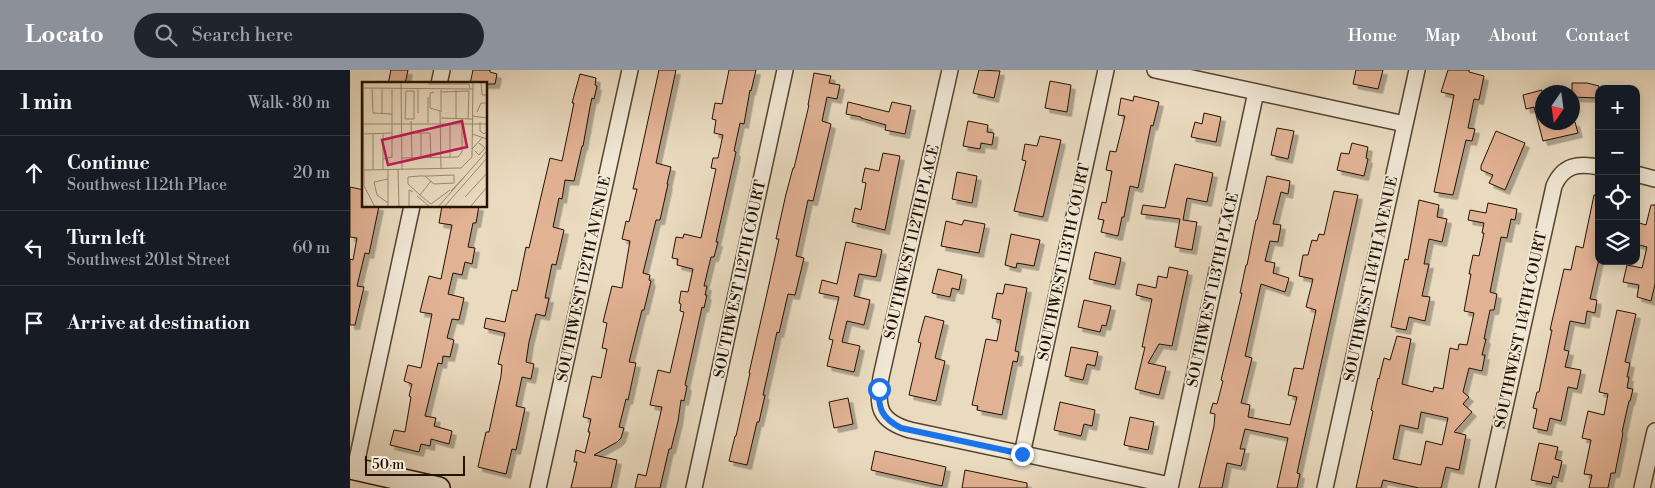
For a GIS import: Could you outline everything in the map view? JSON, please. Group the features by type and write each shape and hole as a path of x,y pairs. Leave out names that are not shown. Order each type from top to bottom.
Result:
{"street":[{"name":"SOUTHWEST 112TH AVENUE","path":"538,488 630,70"},
{"name":"SOUTHWEST 112TH COURT","path":"694,488 786,70"},
{"name":"SOUTHWEST 112TH PLACE","path":"950,70 881,377 879,405 883,414 894,424 910,430 1022,454"},
{"name":"SOUTHWEST 113TH COURT","path":"1022,454 1106,70"},
{"path":"1155,70 1405,124"},
{"name":"SOUTHWEST 114TH AVENUE","path":"1325,488 1417,70"},
{"name":"SOUTHWEST 113TH PLACE","path":"1170,486 1256,92"},
{"name":"SOUTHWEST 114TH COURT","path":"1487,488 1554,186 1564,170 1576,166 1595,167"},
{"path":"1640,175 1655,178"},
{"path":"412,208 352,468 431,487"},
{"path":"1642,488 1655,430"},
{"path":"1022,454 1170,486"}],"building":[{"path":"391,70 408,70 405,82 388,82"},
{"path":"473,70 490,70 490,72 497,74 495,84 470,82"},
{"path":"659,70 676,70 656,163 671,167 660,220 656,220 643,273 650,275 649,280 651,281 629,362 636,363 628,400 626,399 619,427 624,428 621,438 617,442 594,455 617,460 611,488 571,488 577,462 574,462 576,450 585,453 590,432 588,432 591,419 583,417 592,376 601,378 607,349 602,348 607,323 603,322 612,286 622,288 630,241 622,239 626,221 629,222 637,189 633,189"},
{"path":"729,70 756,70 750,90 744,124 740,123 734,151 736,152 716,242 718,242 714,257 711,257 704,286 707,286 705,295 707,295 704,308 702,307 685,385 687,386 684,401 681,400 678,421 660,488 635,488 638,474 646,476 662,407 650,405 658,370 670,373 684,312 680,311 681,291 688,292 693,269 677,265 678,259 672,258 676,237 683,238 684,234 701,238 716,169 711,168 713,158 718,158 723,135 714,133 716,120 712,119 715,103 722,104"},
{"path":"979,70 1000,71 994,98 973,93"},
{"path":"1356,70 1383,70 1378,89 1353,84"},
{"path":"1448,70 1469,70 1469,72 1484,76 1479,100 1474,99 1468,128 1475,129 1472,141 1466,140 1453,195 1434,192 1454,95 1441,92"},
{"path":"814,73 831,76 829,83 840,85 837,99 827,97 822,121 831,124 813,201 808,200 796,256 804,258 795,295 788,294 779,333 777,332 759,422 757,422 747,465 729,461 779,239 776,239 786,194 809,105"},
{"path":"580,74 596,78 595,85 597,86 594,99 592,98 574,181 565,180 562,199 559,198 553,227 564,230 556,265 552,264 545,298 549,298 545,316 536,314 529,342 526,362 534,364 531,379 522,377 516,406 525,408 516,450 512,449 506,474 478,467 486,432 489,432 501,376 502,365 498,364 505,333 484,328 486,318 505,322 512,290 517,291 526,247 529,248 550,158 562,161 574,103 572,103"},
{"path":"1050,81 1071,85 1067,112 1045,108"},
{"path":"1572,83 1587,83 1595,85 1595,98 1580,97 1580,85 1572,85"},
{"path":"1535,92 1535,111 1534,107 1526,109 1523,95"},
{"path":"1134,96 1159,102 1153,126 1151,125 1138,188 1130,186 1118,236 1101,232 1104,220 1098,219 1102,202 1106,203 1112,171 1106,170 1110,151 1116,152 1125,116 1118,115 1121,98 1133,101"},
{"path":"848,102 889,112 892,102 911,106 905,134 885,130 886,125 846,114"},
{"path":"1204,113 1221,117 1216,142 1191,137 1195,122 1202,124"},
{"path":"968,121 988,125 987,132 994,133 992,145 981,143 980,149 963,146"},
{"path":"1277,128 1294,131 1288,159 1271,155"},
{"path":"1540,130 1577,130 1578,133 1543,141"},
{"path":"1496,131 1525,143 1505,190 1489,183 1493,175 1481,170"},
{"path":"1040,136 1061,140 1043,217 1014,211 1026,161 1022,160 1025,144 1037,146"},
{"path":"1352,143 1368,147 1366,158 1368,159 1364,176 1337,170 1341,153 1349,154"},
{"path":"883,153 900,156 885,230 852,222 855,208 861,210 866,183 862,182 865,168 879,171"},
{"path":"1175,164 1213,173 1207,202 1187,198 1183,220 1197,222 1192,250 1175,247 1180,219 1141,214 1143,205 1165,208"},
{"path":"957,172 977,176 972,203 952,199"},
{"path":"1267,176 1290,181 1288,194 1281,192 1273,224 1281,225 1278,242 1270,241 1265,261 1275,263 1273,273 1289,278 1285,292 1261,284 1245,356 1252,358 1241,403 1250,405 1248,417 1290,425 1297,397 1288,395 1294,368 1303,369 1316,310 1306,307 1313,279 1299,276 1303,255 1308,255 1312,240 1317,241 1319,234 1324,235 1334,191 1358,195 1297,473 1300,474 1297,488 1277,488 1288,438 1245,429 1240,449 1245,449 1241,466 1227,463 1222,488 1199,488 1214,426 1215,414 1210,413 1213,403 1217,404 1223,381 1221,380"},
{"path":"350,187 362,190 362,208 379,208 369,254 365,253 357,286 364,287 355,325 350,325 350,259 353,260 357,238 350,237"},
{"path":"1595,195 1595,265 1598,265 1590,299 1597,300 1595,313 1587,311 1585,324 1570,321 1564,350 1569,351 1565,367 1581,370 1577,389 1568,387 1561,421 1550,418 1547,431 1533,428 1537,409 1533,408 1537,392 1539,392 1552,330 1550,330 1564,269 1571,270 1576,246 1583,248"},
{"path":"1419,200 1439,205 1437,217 1447,219 1442,242 1429,239 1424,264 1429,264 1422,296 1430,297 1425,321 1409,317 1406,330 1391,327 1405,259 1408,260"},
{"path":"1488,203 1517,209 1515,220 1511,219 1507,238 1501,237 1490,292 1497,294 1494,310 1490,310 1484,339 1486,339 1482,355 1485,355 1482,371 1469,368 1463,392 1469,397 1463,404 1472,412 1454,432 1466,435 1459,470 1446,467 1441,488 1419,488 1383,480 1381,488 1356,488 1373,411 1371,410 1378,378 1384,358 1390,360 1397,336 1411,339 1402,384 1433,392 1434,387 1443,389 1450,348 1458,350 1459,344 1467,345 1474,313 1464,311 1471,274 1469,274 1473,255 1479,256 1484,233 1482,233 1484,223 1468,220 1470,210 1486,213","holes":["1421,412 1448,418 1442,445 1426,441 1421,465 1393,459 1400,425 1418,429"]},
{"path":"1651,205 1655,205 1655,284 1651,301 1637,297 1639,285 1623,282 1627,265 1642,268 1647,247 1640,245 1640,223 1646,225"},
{"path":"442,208 479,208 468,247 475,248 472,264 465,262 462,275 453,273 448,294 464,298 459,320 452,319 447,338 454,340 450,357 443,356 442,364 438,363 425,416 436,418 434,426 452,431 449,444 431,439 430,446 421,444 419,452 390,445 394,430 405,432 412,384 404,381 408,365 421,368 432,314 420,312 429,276 441,279 452,225 439,223"},
{"path":"964,220 985,224 979,253 941,246 946,221 962,225"},
{"path":"1011,234 1040,240 1034,266 1017,263 1016,268 1005,265"},
{"path":"846,242 882,250 876,277 859,274 854,296 870,300 864,325 847,321 842,342 860,346 854,372 827,366 833,340 829,339 839,297 819,293 822,280 837,284"},
{"path":"1095,252 1121,258 1115,285 1089,279"},
{"path":"1169,267 1188,271 1172,346 1159,344 1148,363 1166,367 1159,395 1135,389 1145,347 1142,347 1152,299 1136,295 1138,284 1156,288 1158,276 1167,278"},
{"path":"938,269 962,275 959,290 952,288 950,297 932,293"},
{"path":"1005,284 1027,288 1015,351 1019,352 1017,362 1013,361 1002,415 977,410 978,406 972,405 986,339 997,341 1001,320 992,318 997,293 1003,294"},
{"path":"1084,300 1111,306 1106,326 1102,325 1100,332 1078,327"},
{"path":"1617,310 1636,314 1625,362 1630,363 1627,388 1633,389 1622,432 1615,473 1611,473 1608,488 1589,488 1592,475 1584,474 1591,440 1582,438 1588,411 1604,415 1608,394 1599,392"},
{"path":"925,316 944,321 935,358 945,361 936,401 909,395 921,343 918,342"},
{"path":"1071,347 1098,352 1095,366 1087,364 1083,380 1065,376"},
{"path":"848,398 853,424 834,428 829,402"},
{"path":"1060,402 1095,410 1092,426 1084,424 1081,436 1054,430"},
{"path":"1130,417 1154,422 1148,450 1124,445"},
{"path":"1539,443 1558,447 1555,459 1562,461 1558,478 1553,476 1551,484 1531,480"},
{"path":"875,451 946,467 942,486 871,470"},
{"path":"965,470 1027,483 1027,488 962,488"}],"route":[{"path":"879,389 879,405 883,414 901,428 1022,454"}]}
